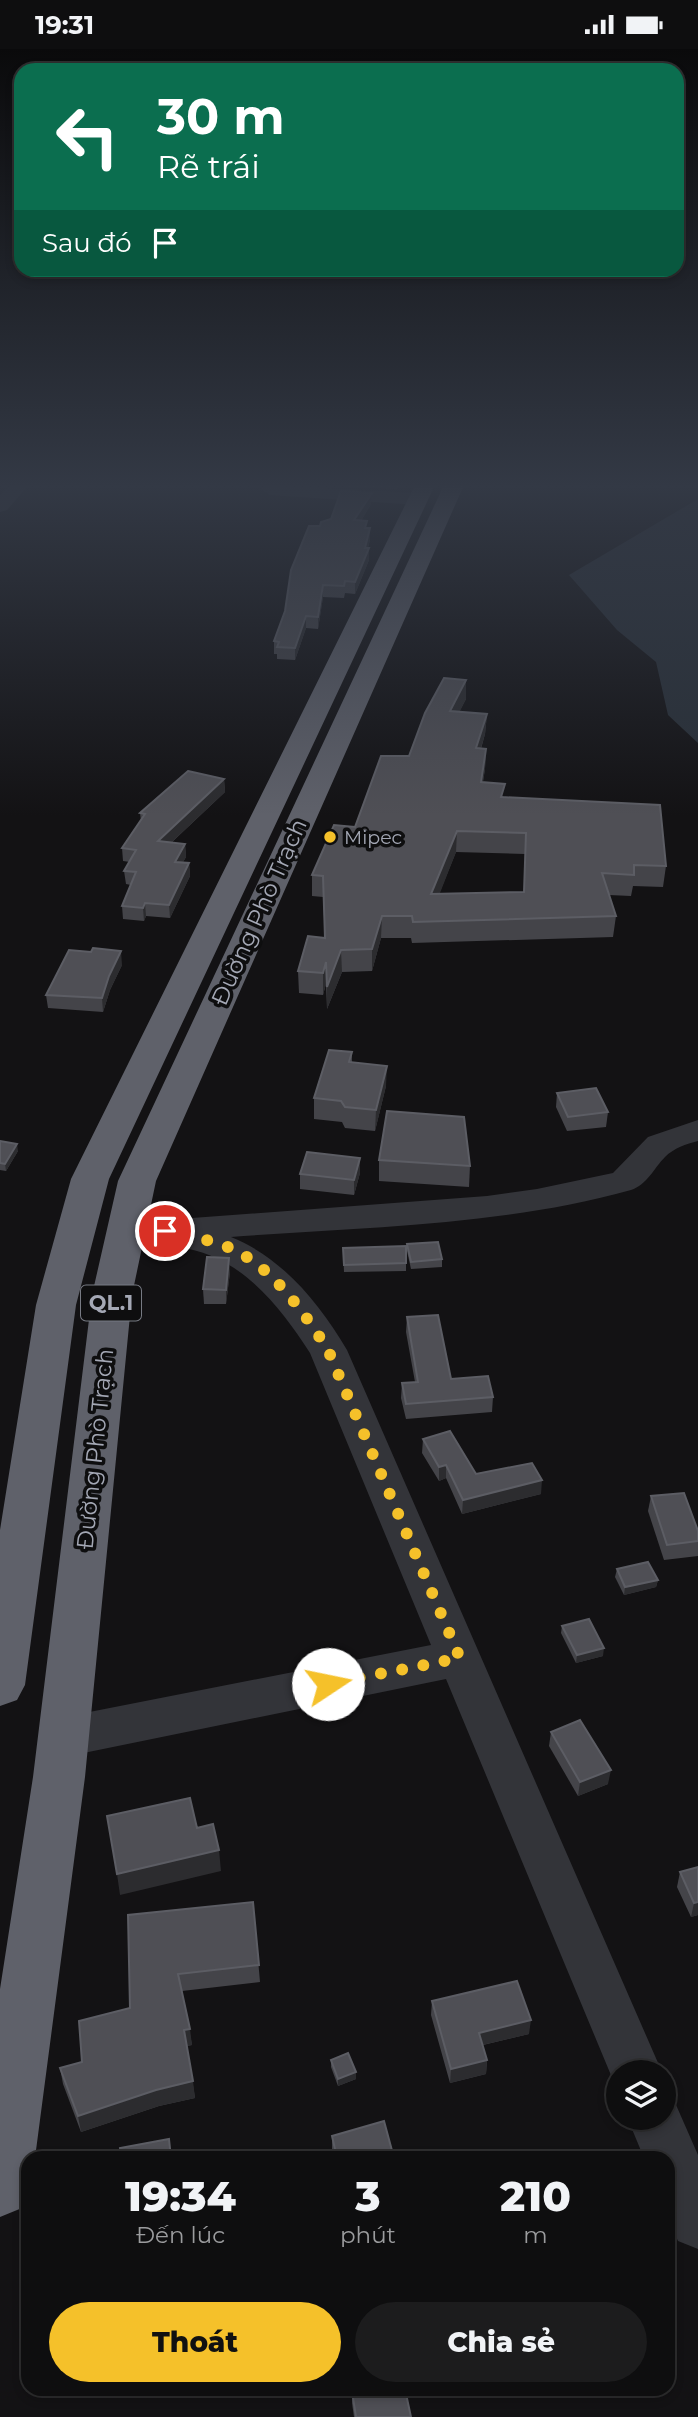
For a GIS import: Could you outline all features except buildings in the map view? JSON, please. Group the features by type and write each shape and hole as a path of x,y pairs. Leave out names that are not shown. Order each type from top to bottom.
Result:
{"highway":[{"name":"Đường Phò Trạch","path":"0,1685 56,1305 90,1179 380,596"},
{"name":"Đường Phò Trạch","path":"0,2186 64,1737 111,1295 145,1232 137,1181 387,596"}],"street":[{"path":"145,1232 486,1207 537,1200 624,1181 632,1177 653,1149 662,1143 698,1131"},
{"path":"145,1232 213,1242 246,1258 263,1270 312,1325 328,1350 630,2060"},
{"path":"64,1737 460,1658"},
{"path":"660,2130 668,2151"},
{"path":"675,2167 698,2221"}],"shaded area":[{"path":"587,596 698,596 698,743 668,715 656,662 617,630"}],"place":[{"name":"Mipec","path":"330,837"}],"route":[{"path":"165,1231 213,1242 246,1258 263,1270 312,1325 328,1350 460,1658 328,1684"}]}
